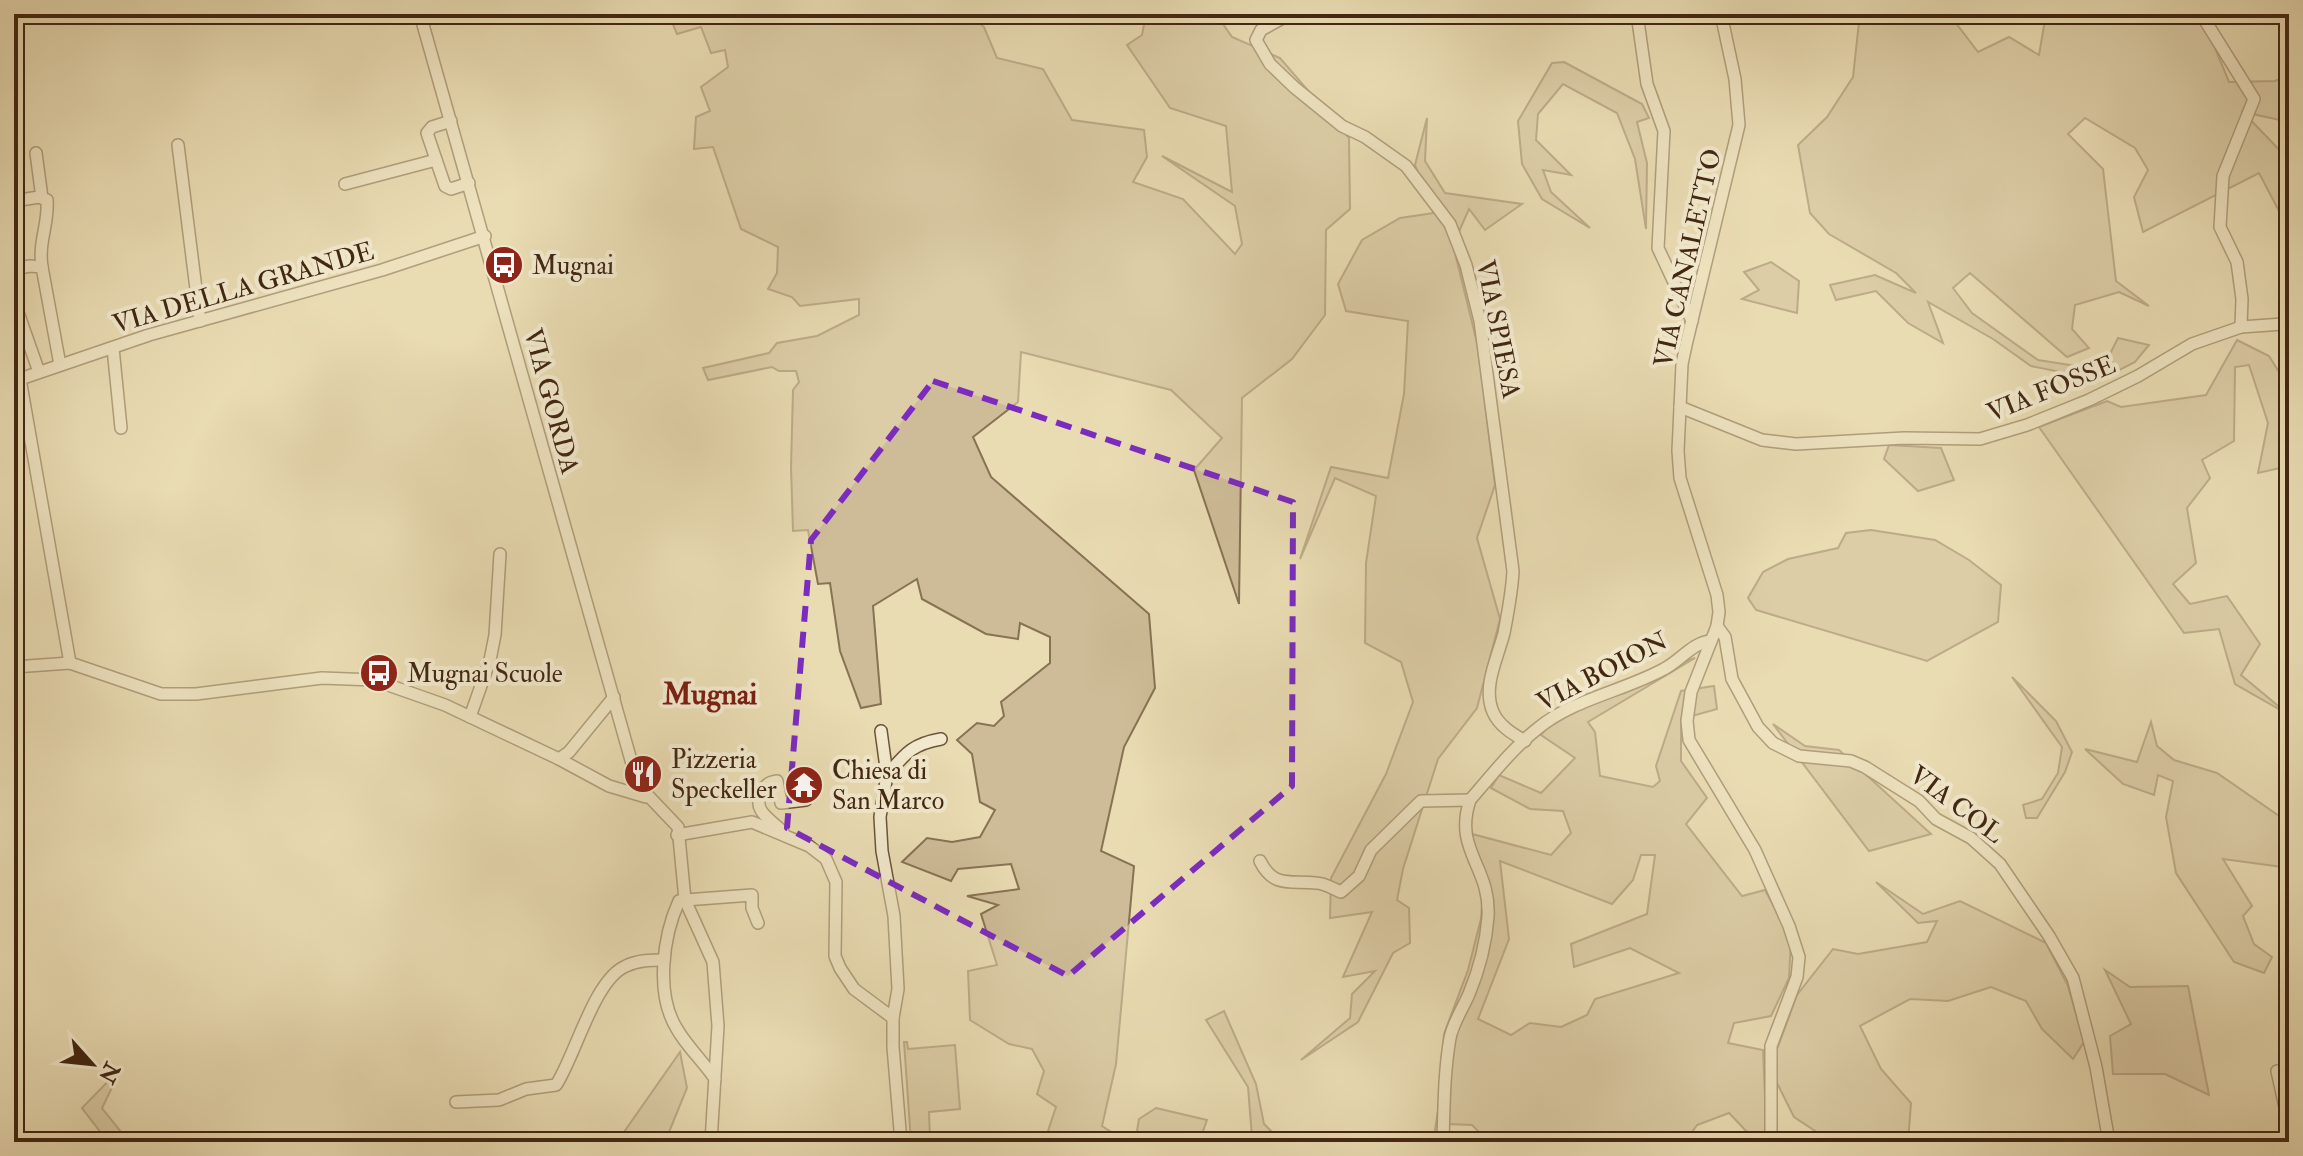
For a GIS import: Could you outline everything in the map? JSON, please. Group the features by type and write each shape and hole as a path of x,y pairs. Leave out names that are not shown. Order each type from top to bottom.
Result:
{"street":[{"name":"VIA GORDA","path":"420,14 638,785 648,797"},
{"name":"VIA SPIESA","path":"1290,14 1261,30 1256,40 1270,64 1342,126 1365,137 1406,166 1450,224 1466,265 1482,335 1513,571 1510,605 1489,699 1493,713 1501,724 1525,741"},
{"path":"1637,14 1647,84 1664,131 1658,248 1692,321"},
{"name":"VIA CANALETTO","path":"1721,14 1735,79 1739,125 1682,364 1678,451 1680,478 1717,595 1719,612 1717,626 1691,692 1687,721 1689,740 1755,850 1789,926 1799,957 1797,977 1771,1046 1771,1142"},
{"path":"2201,14 2254,99 2223,176 2220,227 2237,262 2242,299 2241,327"},
{"path":"451,121 428,131 436,160 443,184 448,188 469,183"},
{"path":"178,145 200,321"},
{"path":"36,153 42,198"},
{"path":"345,184 436,160"},
{"path":"14,201 47,200 48,212 41,237 42,267 60,365"},
{"name":"VIA DELLA GRANDE","path":"17,378 200,321 382,270 485,236"},
{"path":"14,269 42,267"},
{"path":"14,301 39,372"},
{"name":"VIA FOSSE","path":"1680,407 1762,440 1785,443 1904,438 1980,439 2027,425 2089,400 2192,344 2241,327 2289,326"},
{"path":"113,348 121,428"},
{"path":"17,378 70,663"},
{"path":"470,717 490,660 495,635 500,554"},
{"name":"VIA COL","path":"1717,626 1725,637 1732,679 1758,727 1773,743 1799,756 1851,761 1865,767 1919,801 1936,819 1971,838 2000,864 2049,936 2073,978 2096,1067 2109,1142"},
{"name":"VIA BOION","path":"1470,800 1538,728 1584,702 1638,683 1669,667 1697,646 1711,641"},
{"path":"14,667 70,663 161,694 196,694 322,678 374,680 470,717 609,786 648,797 678,827 685,900 713,962 718,1026 711,1142"},
{"path":"559,759 569,752 614,697"},
{"path":"881,731 887,775 880,817 882,851 894,916 898,989 893,1018 901,1142"},
{"path":"887,775 909,750 922,742 941,739"},
{"path":"785,836 761,812 759,799 762,791 770,782 777,781 781,803 806,800"},
{"path":"1260,861 1266,873 1284,883 1320,883 1341,892 1359,876 1371,850 1421,801 1447,798 1470,800 1465,814 1464,833 1487,888 1488,915 1475,980 1450,1035 1443,1142"},
{"path":"677,835 752,822 809,846 826,859 836,882 835,956 840,968 854,989 893,1018"},
{"path":"715,1079 676,1028 666,990 666,936 679,901 685,900 752,895 752,908 758,923"},
{"path":"456,1102 499,1100 526,1089 556,1085 565,1072 570,1053 605,984 623,966 664,960"},
{"path":"2277,1071 2289,1125"}],"highlighted area":[{"path":"933,381 1293,502 1292,786 1068,976 787,828 811,540"}],"shaded area":[{"path":"968,14 984,27 997,58 1043,69 1072,120 1144,130 1147,157 1133,182 1183,199 1235,254 1242,244 1235,206 1162,156 1232,192 1226,126 1170,108 1127,45 1142,35 1146,14 1216,14 1232,37 1280,58 1349,138 1350,209 1326,230 1325,315 1292,359 1242,398 1239,604 1194,470 1222,438 1171,390 1021,352 1018,402 973,437 991,477 1149,614 1155,688 1124,747 1101,851 1134,866 1116,1064 1102,1126 1127,1142 1063,1142 1063,1138 1048,1131 1056,1107 1037,1094 1044,1071 1032,1049 1009,1044 970,1020 968,971 997,965 981,914 998,905 967,896 1019,889 1011,864 958,869 951,881 902,862 927,838 952,842 980,837 995,810 980,802 972,754 957,740 977,723 994,726 1004,716 1001,702 1050,663 1050,637 1020,623 1018,639 986,634 922,599 917,579 873,606 881,704 861,708 840,651 830,583 818,584 808,530 793,531 793,390 799,382 796,371 779,371 772,367 708,380 703,368 769,353 777,343 817,336 859,315 859,299 800,306 792,297 768,289 777,273 778,247 741,229 713,147 694,149 696,117 710,111 701,87 728,67 725,50 711,53 701,27 677,34 669,15"},
{"path":"1844,14 1949,14 1978,52 2009,37 2039,55 2046,14 2201,14 2229,82 2275,81 2289,75 2289,122 2243,112 2289,160 2289,230 2259,173 2143,232 2134,197 2148,170 2135,148 2085,118 2068,134 2103,169 2116,281 2149,306 2119,292 2075,305 2072,329 2089,348 2067,357 1970,273 1953,288 1972,313 2038,360 2102,370 2118,338 2149,345 2135,362 2100,380 2031,366 1993,339 1928,302 1943,343 1908,323 1876,291 1836,300 1830,285 1875,275 1916,293 1896,273 1829,234 1810,213 1798,145 1827,117 1853,77 1859,22"},
{"path":"1564,62 1642,104 1649,118 1637,122 1647,163 1646,229 1635,159 1617,113 1563,84 1538,114 1536,140 1571,175 1543,170 1551,192 1590,228 1542,199 1522,164 1518,121 1552,63"},
{"path":"1427,118 1425,161 1445,193 1522,204 1485,230 1469,209 1453,245 1478,347 1495,485 1477,538 1500,619 1477,708 1438,759 1403,869 1397,900 1409,908 1410,943 1393,953 1358,1022 1301,1060 1350,1018 1352,994 1375,971 1343,977 1372,912 1330,918 1331,878 1386,774 1413,702 1401,662 1365,643 1366,563 1376,496 1335,478 1300,559 1331,467 1388,478 1404,394 1408,321 1346,311 1338,284 1362,240 1400,218 1434,213 1415,165"},
{"path":"1771,262 1799,281 1797,313 1742,299 1759,290 1744,272"},
{"path":"2237,340 2269,356 2289,388 2289,466 2258,473 2268,423 2249,365 2235,367 2234,441 2202,460 2210,478 2187,508 2196,563 2173,584 2190,604 2227,596 2260,644 2241,675 2289,715 2235,684 2219,629 2184,633 2039,427 2107,401 2121,407 2206,395"},
{"path":"1889,445 1941,448 1954,480 1918,491 1884,459"},
{"path":"1871,530 1935,540 1969,560 2001,585 1998,622 1927,661 1756,610 1748,598 1763,572 1788,559 1838,548 1846,533"},
{"path":"1695,658 1588,722 1595,732 1600,776 1653,787 1660,781 1656,766 1681,691 1714,686 1717,709 1681,719 1681,761 1707,798 1686,824 1742,896 1765,890 1791,939 1789,978 1771,1016 1734,1023 1728,1043 1763,1050 1767,1142 1750,1142 1749,1134 1729,1113 1697,1125 1685,1142 1489,1142 1472,1125 1449,1124 1447,1142 1433,1142 1440,1099 1444,1034 1468,970 1481,919 1483,891 1472,834 1551,855 1571,833 1563,811 1530,809 1491,788 1499,775 1541,793 1575,758 1541,735 1569,701","holes":["1641,855 1655,855 1647,914 1571,944 1574,967 1630,948 1679,973 1595,999 1587,1015 1561,1027 1530,1023 1511,1035 1478,1019 1509,939 1500,861 1612,904 1633,880"]},
{"path":"2012,677 2056,721 2072,752 2065,772 2037,818 2026,818 2023,805 2042,799 2058,773 2062,747"},
{"path":"2151,722 2157,746 2174,760 2217,773 2289,820 2289,868 2223,859 2252,906 2243,916 2254,944 2272,957 2264,973 2234,962 2176,873 2166,817 2173,781 2158,775 2154,795 2123,784 2085,749 2137,762"},
{"path":"1773,724 1805,746 1839,750 1931,834 1869,851"},
{"path":"1876,882 1923,914 1960,901 2046,943 2068,986 2084,1042 2073,1059 2042,1029 2026,1001 1991,987 1948,1001 1910,999 1860,1026 1881,1069 1911,1103 1908,1142 1832,1142 1794,1117 1776,1081 1776,1052 1797,995 1833,949 1858,954 1927,942 1937,921 1918,923"},
{"path":"2105,970 2130,987 2188,986 2209,1095 2165,1074 2113,1074 2110,1036 2131,1024"},
{"path":"1224,1011 1256,1084 1264,1124 1282,1142 1259,1142 1252,1137 1248,1087 1206,1020"},
{"path":"904,1042 907,1042 908,1049 955,1045 960,1109 929,1112 930,1142 911,1142"},
{"path":"680,1052 687,1088 665,1142 617,1142"},
{"path":"122,1067 102,1108 129,1142 108,1142 82,1108"},
{"path":"1156,1108 1207,1120 1199,1142 1164,1142 1136,1137 1139,1119"}],"place":[{"name":"Mugnai","path":"504,265"},
{"name":"Mugnai Scuole","path":"379,673"},
{"name":"Pizzeria Speckeller","path":"643,774"},
{"name":"Chiesa di San Marco","path":"804,785"}],"district":[{"name":"Mugnai","path":"710,694"}]}
